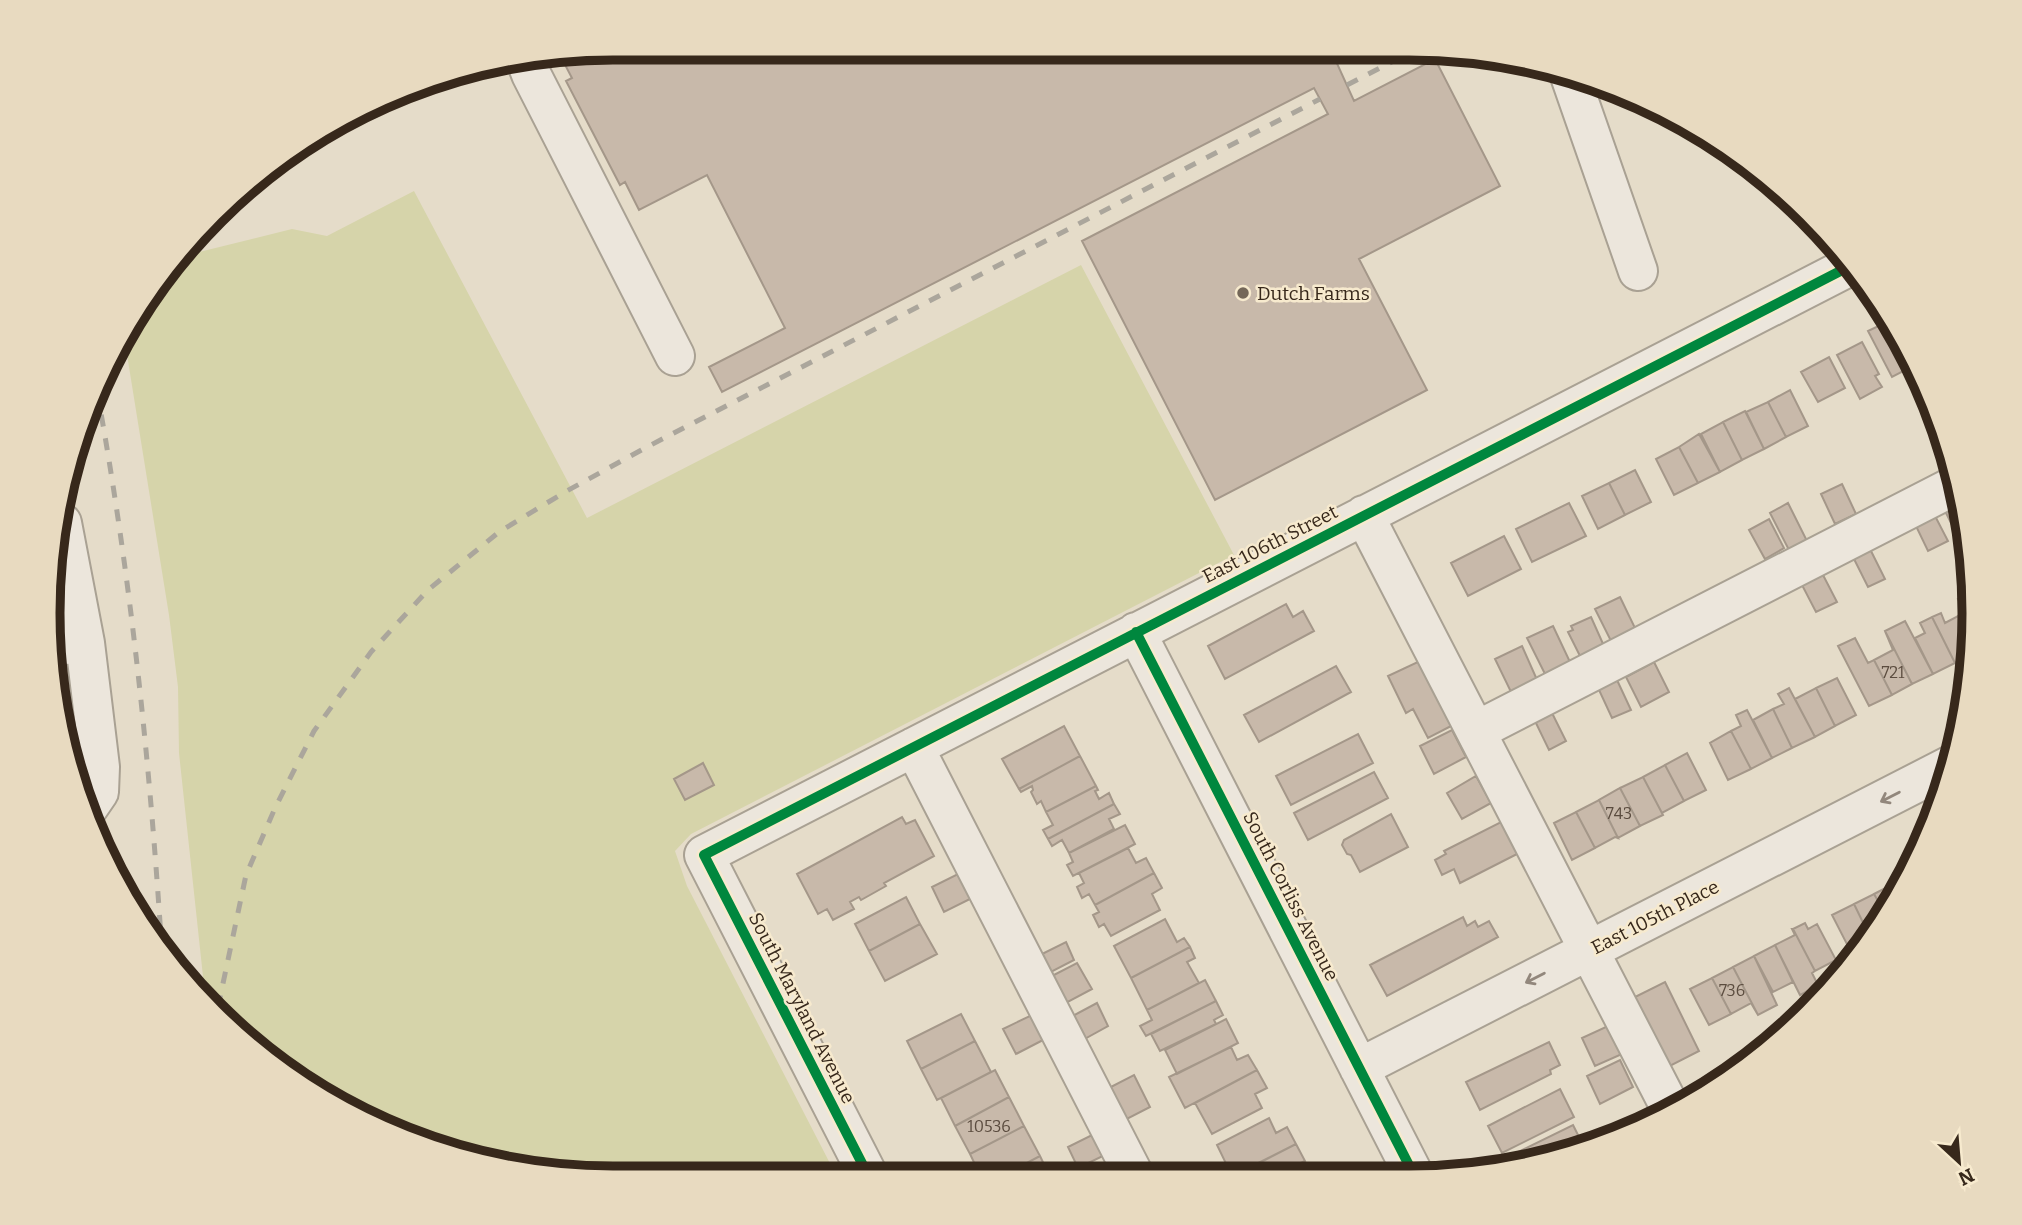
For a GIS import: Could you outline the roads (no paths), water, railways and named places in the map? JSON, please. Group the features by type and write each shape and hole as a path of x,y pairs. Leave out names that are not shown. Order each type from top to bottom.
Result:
{"street":[{"path":"528,66 675,356"},
{"path":"1573,84 1637,271"},
{"name":"East 106th Street","path":"704,855 1843,270"},
{"path":"1476,731 1948,489"},
{"path":"1364,515 1667,1101"},
{"path":"63,547 69,645 100,767 99,792 93,801"},
{"name":"South Corliss Avenue","path":"1136,632 1409,1166"},
{"path":"914,747 1129,1166"},
{"name":"East 105th Place","path":"1359,1068 1939,771"},
{"name":"South Maryland Avenue","path":"704,855 863,1166"}],"railway":[{"path":"1347,85 1395,60"},
{"path":"219,1002 246,875 275,808 314,731 371,652 428,590 499,532 565,492 1320,99"},
{"path":"100,407 120,531 138,671 160,930"}],"place":[{"name":"Dutch Farms","path":"1243,293"}]}
